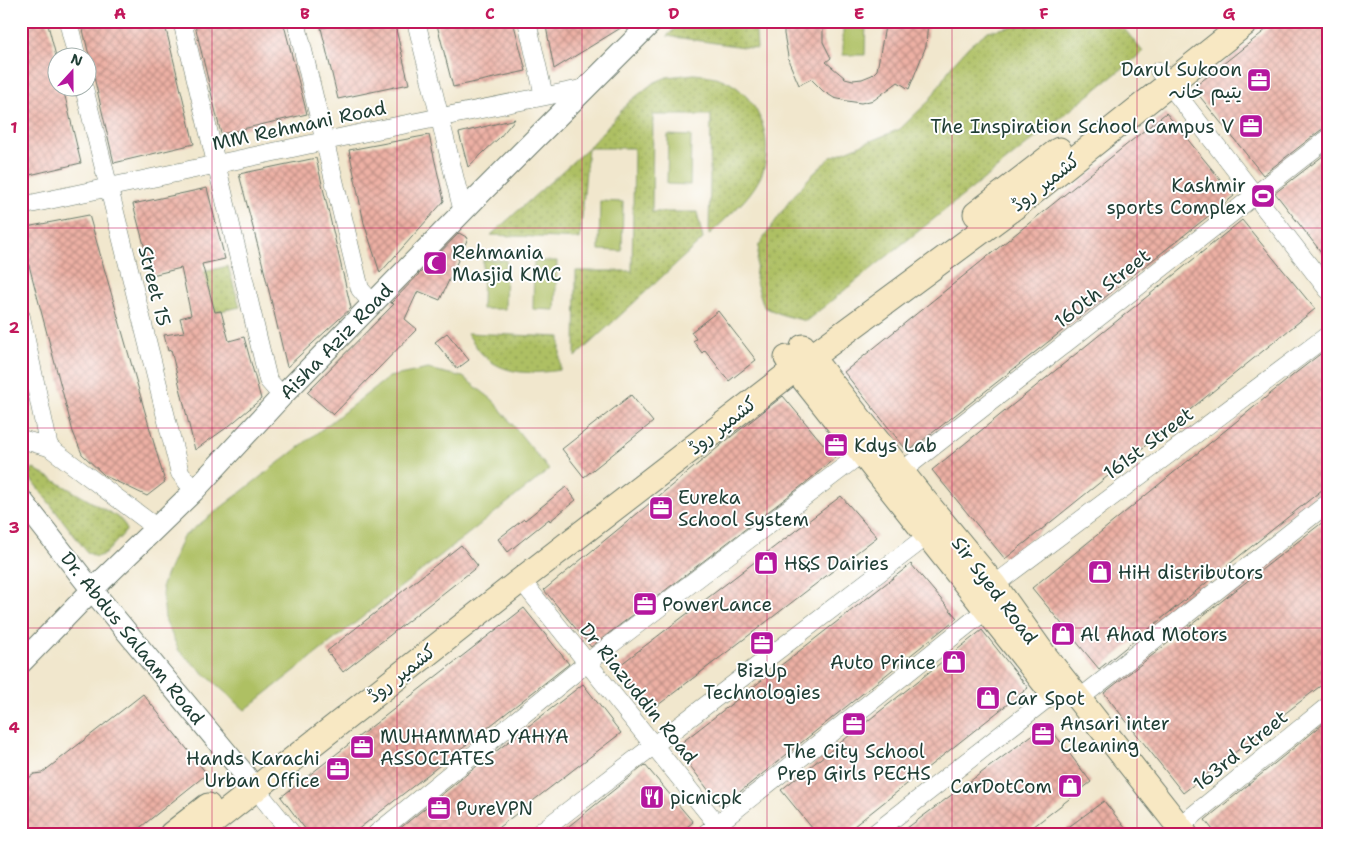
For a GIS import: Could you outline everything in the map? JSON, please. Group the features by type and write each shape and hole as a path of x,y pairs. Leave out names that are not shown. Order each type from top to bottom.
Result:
{"main road":[{"name":"کشمیر روڈ","path":"198,834 251,782 521,562 799,358 1021,202 1164,78 1223,21"},
{"name":"کشمیر روڈ","path":"1164,78 1248,21"},
{"name":"کشمیر روڈ","path":"172,834 251,782 521,580 799,358"},
{"name":"Sir Syed Road","path":"799,358 862,453 912,500 994,585 1037,660 1053,694 1176,831"},
{"name":"Sir Syed Road","path":"799,358 902,471 927,536 986,610 1079,700 1176,831"}],"street":[{"path":"68,21 75,48"},
{"path":"182,21 268,380 282,396"},
{"path":"296,21 360,289 373,304"},
{"path":"416,21 462,212"},
{"path":"527,21 544,96"},
{"name":"Aisha Aziz Road","path":"21,663 92,590 194,491 282,396 648,23"},
{"path":"1164,78 1328,290"},
{"name":"MM Rehmani Road","path":"21,206 586,88"},
{"name":"Street 15","path":"86,98 180,473 194,491"},
{"name":"160th Street","path":"902,471 1328,138"},
{"path":"21,317 49,447"},
{"name":"161st Street","path":"994,585 1328,335"},
{"path":"21,439 49,447 157,528"},
{"path":"376,834 588,662 862,453"},
{"name":"Dr. Abdus Salaam Road","path":"21,499 92,590 251,782"},
{"path":"1079,700 1328,503"},
{"path":"538,834 927,536"},
{"name":"Dr Riazuddin Road","path":"521,580 654,746 715,831"},
{"path":"715,831 986,610"},
{"path":"874,834 1053,694"},
{"name":"163rd Street","path":"1176,831 1328,706"},
{"path":"251,782 292,834"}],"green space":[{"path":"683,21 755,21 757,49 667,36"},
{"path":"843,21 866,21 865,55 843,55"},
{"path":"1045,21 1118,21 1143,52 806,321 783,315 764,307 755,279 759,245 790,200 809,178 831,157 900,129 929,101 952,65 969,46 988,31"},
{"path":"694,74 724,80 736,87 747,97 762,122 766,150 765,165 760,178 750,194 709,235 711,115 653,115 652,212 697,212 703,239 575,357 576,271 632,271 634,148 588,148 629,102 653,83 667,77"},
{"path":"668,135 691,136 690,185 667,184"},
{"path":"588,148 580,239 491,235"},
{"path":"600,201 623,202 622,251 599,250"},
{"path":"483,260 506,260 505,309 482,309"},
{"path":"534,261 557,261 555,310 533,309"},
{"path":"228,266 240,307 215,312 204,272"},
{"path":"467,333 560,337 560,370 518,372 508,370 481,353"},
{"path":"428,369 463,377 493,400 549,470 245,710 179,651 165,619 162,585 183,537 389,377"},
{"path":"33,468 119,518 125,525 126,531 105,554 96,557 87,552 27,474"}],"building":[{"path":"21,21 47,21 54,48 48,48 48,98 65,98 81,163 21,177"},
{"path":"81,21 164,21 194,144 114,163 98,94 98,48 87,48"},
{"path":"194,21 283,21 307,114 221,134"},
{"path":"354,21 394,21 409,84 338,99 321,28"},
{"path":"436,21 513,21 526,71 453,87"},
{"path":"545,21 632,21 554,69"},
{"path":"784,21 823,21 823,42 831,58 826,62 845,78 853,80 872,75 877,70 886,21 928,21 926,46 909,89 898,82 874,100 861,103 847,101 834,98 823,91 811,79 799,85 789,62 784,34"},
{"path":"1277,21 1328,21 1328,128 1321,130 1263,175 1193,88"},
{"path":"1166,113 1234,196 908,452 844,372"},
{"path":"515,119 500,137 468,167 459,133"},
{"path":"429,135 444,201 380,273 364,223 349,150"},
{"path":"1328,152 1328,261 1275,193"},
{"path":"316,158 351,308 287,367 239,174"},
{"path":"207,188 225,259 202,264 215,312 221,311 229,341 244,337 261,399 229,426 195,450 171,350 168,351 164,335 184,332 180,318 191,315 181,268 152,275 133,204"},
{"path":"89,215 165,482 147,496 105,476 82,454 73,432 21,235 21,228"},
{"path":"1242,220 1315,309 1005,559 932,470"},
{"path":"459,233 468,238 440,300 418,291 405,319 417,329 333,415 307,392 394,304 391,303"},
{"path":"718,311 756,360 729,381 705,350 702,353 693,341 696,339 691,332"},
{"path":"447,333 469,360 457,369 435,342"},
{"path":"1328,348 1328,485 1099,669 1032,588"},
{"path":"631,395 653,422 584,477 562,449"},
{"path":"783,396 835,458 803,485 591,647 544,590"},
{"path":"566,487 576,500 508,552 498,539"},
{"path":"841,496 877,537 649,712 616,668"},
{"path":"1328,518 1328,680 1183,793 1104,693"},
{"path":"461,545 478,566 343,672 327,651"},
{"path":"911,564 957,618 721,807 676,747"},
{"path":"524,608 569,664 352,834 309,834 281,797"},
{"path":"982,630 1028,688 844,834 817,834 781,790"},
{"path":"583,684 621,733 490,834 393,834 477,766"},
{"path":"143,694 207,774 132,834 21,834 21,784 34,774 42,773"},
{"path":"1328,720 1328,834 1216,834 1205,820"},
{"path":"1047,724 1091,782 1024,834 899,834"},
{"path":"645,765 693,822 679,834 559,834"},
{"path":"1104,801 1130,834 1059,834"}],"place":[{"name":"Darul Sukoon یتیم خانہ","path":"1259,80"},
{"name":"The Inspiration School Campus V","path":"1251,126"},
{"name":"Kashmir sports Complex","path":"1263,196"},
{"name":"Rehmania Masjid KMC","path":"435,263"},
{"name":"Kdys Lab","path":"836,445"},
{"name":"Eureka School System","path":"661,508"},
{"name":"H&S Dairies","path":"766,563"},
{"name":"HiH distributors","path":"1100,572"},
{"name":"PowerLance","path":"645,604"},
{"name":"Al Ahad Motors","path":"1063,634"},
{"name":"BizUp Technologies","path":"762,643"},
{"name":"Auto Prince","path":"954,662"},
{"name":"Car Spot","path":"988,698"},
{"name":"The City School Prep Girls PECHS","path":"854,724"},
{"name":"Ansari inter Cleaning","path":"1043,734"},
{"name":"MUHAMMAD YAHYA ASSOCIATES","path":"362,747"},
{"name":"Hands Karachi Urban Office","path":"338,769"},
{"name":"CarDotCom","path":"1070,786"},
{"name":"picnicpk","path":"652,797"},
{"name":"PureVPN","path":"439,808"}]}
